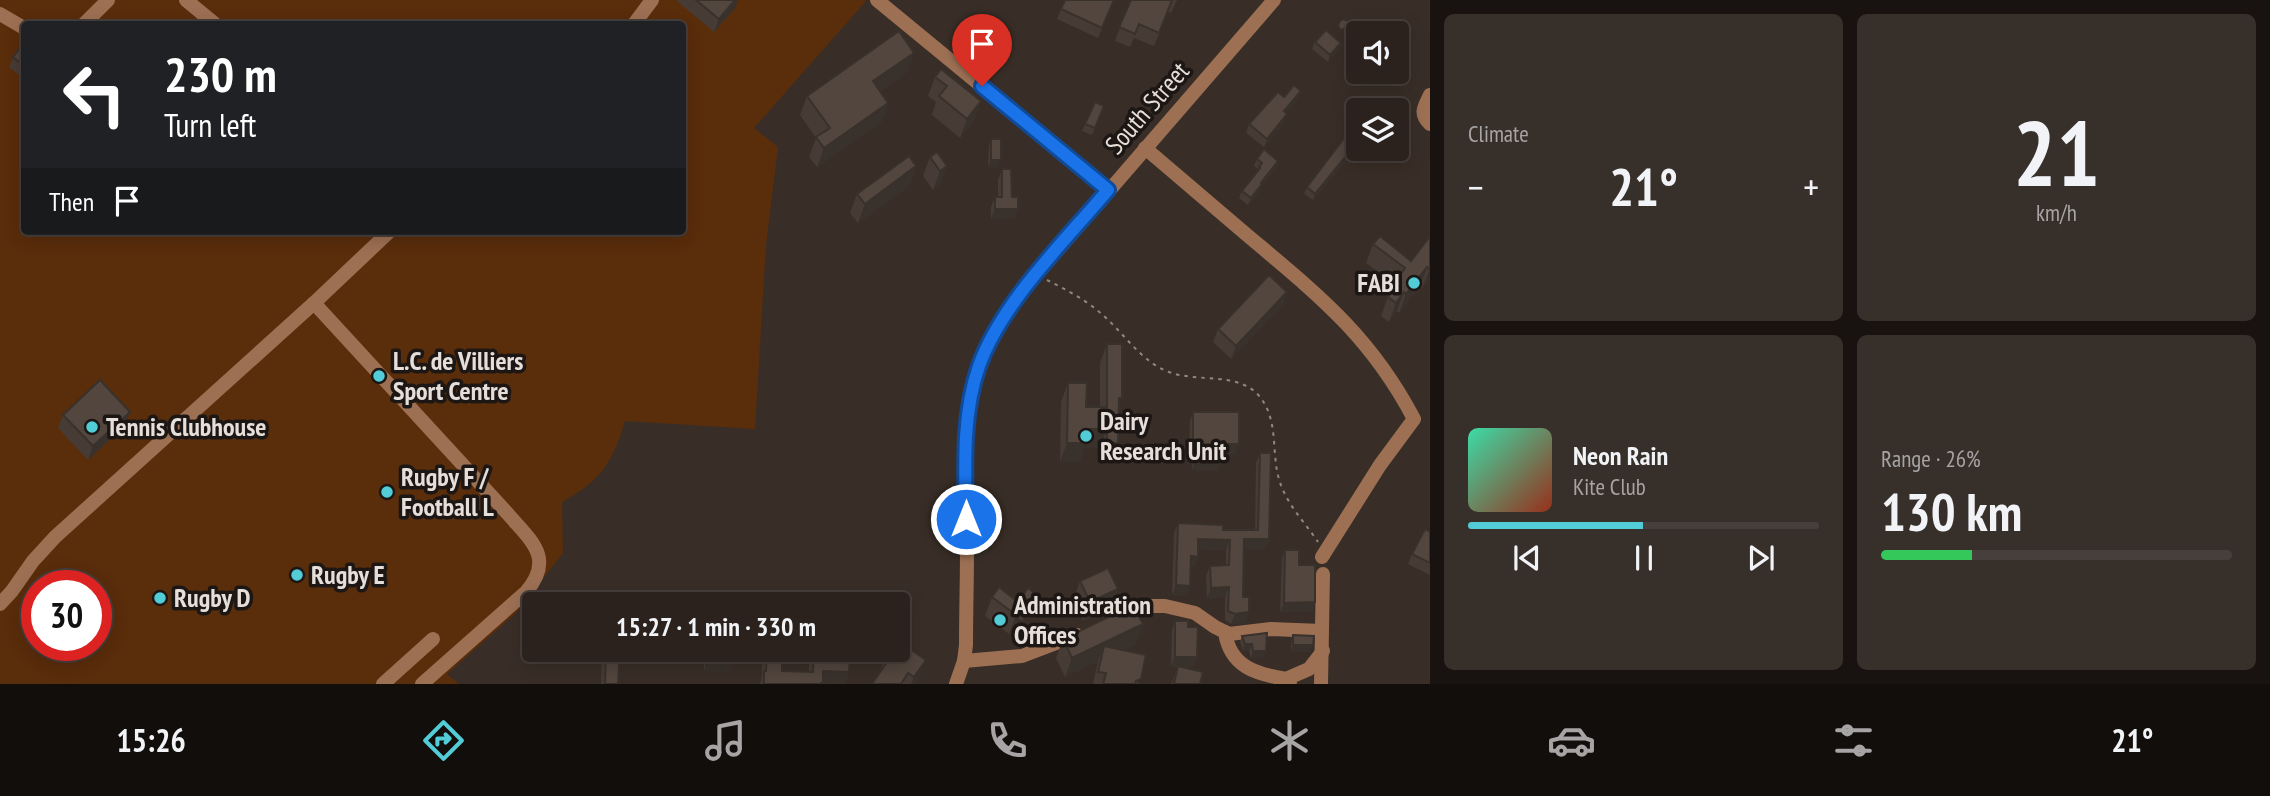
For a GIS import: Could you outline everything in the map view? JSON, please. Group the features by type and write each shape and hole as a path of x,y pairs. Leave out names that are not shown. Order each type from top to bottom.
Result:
{"street":[{"path":"88,21 108,0"},
{"path":"186,0 211,21"},
{"path":"636,21 652,0"},
{"path":"877,0 1108,190"},
{"name":"South Street","path":"956,684 966,645 967,425 980,365 991,341 1003,319 1037,274 1274,0"},
{"path":"2,21 21,27"},
{"path":"1430,95 1422,111 1430,124"},
{"path":"1145,148 1339,314 1372,353 1414,419 1380,465 1322,557"},
{"path":"0,604 55,537 386,235"},
{"path":"314,303 508,514 530,540 540,557 537,578 526,592 440,679 422,684"},
{"path":"1321,684 1323,574"},
{"path":"964,661 1022,656 1132,609 1145,606 1166,606 1195,613 1225,632 1236,634 1271,629 1321,631"},
{"path":"1225,632 1231,654 1240,663 1288,682 1309,669 1323,651"},
{"path":"383,684 433,639"}],"path":[{"path":"1037,274 1094,308 1146,358 1169,372 1193,378 1236,382 1254,390 1270,417 1278,477 1284,494 1318,544 1322,557"}],"shaded area":[{"name":"L.C. de Villiers Sport Centre","path":"0,0 866,1 754,128 778,147 766,245 755,429 625,421 604,469 587,486 562,502 563,553 532,592 522,592 522,605 516,613 447,674 459,684 0,684"}],"building":[{"path":"696,0 735,0 719,19"},
{"path":"1065,0 1114,0 1102,28 1061,9"},
{"path":"1131,0 1172,0 1159,33 1139,24 1135,34 1119,27"},
{"path":"1340,21 1348,21 1346,28 1340,30"},
{"path":"1326,30 1341,43 1330,55 1315,42"},
{"path":"899,31 914,53 873,81 888,103 824,148 816,137 830,128 807,96"},
{"path":"21,47 21,64 13,57"},
{"path":"941,69 981,101 967,119 939,96 947,86 935,77"},
{"path":"1294,85 1301,91 1284,111 1287,114 1267,139 1249,124 1278,92 1284,97"},
{"path":"1095,102 1104,106 1095,128 1085,124"},
{"path":"1345,137 1346,156 1315,194 1307,187"},
{"path":"991,139 1001,139 1001,160 991,160"},
{"path":"1264,149 1278,161 1251,198 1242,191 1260,168 1262,163 1257,159"},
{"path":"937,152 947,166 940,171 930,157"},
{"path":"909,156 916,166 865,204 857,194"},
{"path":"1002,169 1011,169 1012,197 1018,197 1018,209 995,209 995,197 1002,197"},
{"path":"1380,236 1411,261 1430,236 1430,269 1427,267 1396,303 1388,297 1396,286 1393,284 1405,268 1373,244"},
{"path":"1269,275 1287,292 1236,346 1218,329"},
{"path":"1107,344 1122,344 1122,398 1119,398 1118,443 1107,443 1107,429 1087,429 1086,443 1067,443 1068,383 1087,383 1086,407 1107,407"},
{"name":"Tennis Clubhouse","path":"100,380 130,412 93,446 63,415"},
{"path":"1193,412 1239,412 1239,444 1222,444 1221,462 1195,461"},
{"path":"1260,453 1271,453 1269,539 1244,539 1243,597 1249,597 1249,612 1235,614 1228,611 1229,587 1211,588 1210,566 1229,565 1230,540 1198,539 1198,557 1191,556 1190,586 1176,585 1178,523 1223,525 1223,530 1258,530"},
{"path":"1425,529 1430,532 1430,563 1412,554"},
{"path":"1285,550 1299,550 1299,565 1315,565 1315,602 1284,603"},
{"path":"1108,568 1118,589 1090,602 1080,581"},
{"path":"999,587 1023,606 1016,615 992,597"},
{"path":"1028,588 1036,594 1029,602 1022,596"},
{"path":"1133,605 1143,624 1072,658 1063,639"},
{"path":"1175,621 1188,621 1188,627 1198,627 1197,657 1175,657"},
{"path":"1267,633 1266,651 1253,651 1252,644 1245,644 1242,636"},
{"path":"1293,635 1314,636 1313,645 1293,645"},
{"path":"1104,646 1146,655 1141,679 1135,684 1103,684 1106,673 1098,672"},
{"path":"910,649 926,660 914,677 908,673 901,684 872,684 887,662 910,662"},
{"path":"606,662 619,662 618,684 605,684"},
{"path":"706,662 732,662 732,664 706,665"},
{"path":"766,662 782,662 782,671 813,672 813,662 850,662 849,672 823,671 821,684 764,684"},
{"path":"1178,666 1203,672 1200,684 1174,684"}],"place":[{"name":"FABI","path":"1414,283"},
{"name":"L.C. de Villiers Sport Centre","path":"379,376"},
{"name":"Tennis Clubhouse","path":"92,427"},
{"name":"Dairy Research Unit","path":"1086,436"},
{"name":"Rugby F / Football L","path":"387,492"},
{"name":"Rugby E","path":"297,575"},
{"name":"Rugby D","path":"160,598"},
{"name":"Administration Offices","path":"1000,620"}],"route":[{"path":"966,519 967,425 980,365 1003,319 1019,295 1108,190 982,86"}]}
